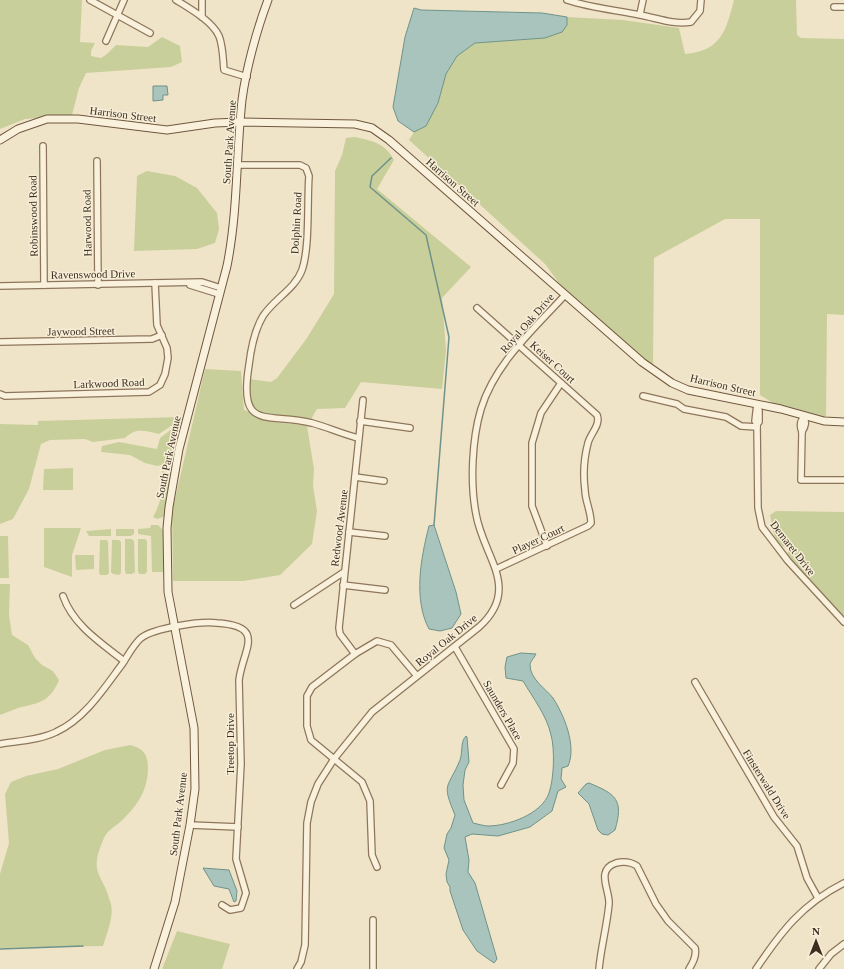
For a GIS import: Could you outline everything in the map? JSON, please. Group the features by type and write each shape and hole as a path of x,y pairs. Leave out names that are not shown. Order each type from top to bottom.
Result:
{"street":[{"path":"90,0 150,33"},
{"path":"106,41 124,0"},
{"path":"176,0 202,17 219,35 223,53 224,70 247,77"},
{"path":"202,0 202,17"},
{"name":"South Park Avenue","path":"154,969 175,902 190,825 195,789 194,728 168,592 167,528 169,507 174,470 234,233 240,122 247,77 258,25 268,0"},
{"path":"567,0 580,4 640,14 679,24 691,22 700,11 701,0"},
{"path":"640,14 642,0"},
{"path":"834,7 844,7"},
{"name":"Harrison Street","path":"0,140 18,129 47,119 78,119 167,130 215,123 240,122 355,124 380,133 642,362 672,383 688,390 757,406 781,408 804,417 824,421 844,422"},
{"name":"Robinswood Road","path":"42,146 44,285"},
{"name":"Harwood Road","path":"97,161 98,285"},
{"name":"Dolphin Road","path":"238,165 300,165 306,168 309,176 305,256 302,270 296,281 263,316 253,339 246,382 246,395 249,406 259,416 273,420 312,423 358,438"},
{"name":"Ravenswood Drive","path":"0,286 202,282 220,291"},
{"name":"Larkwood Road","path":"0,394 5,396 149,392 160,385 167,364 168,348 157,325 155,283"},
{"name":"Royal Oak Drive","path":"297,969 301,962 305,945 309,810 314,791 334,759 364,720 455,647 492,614 498,597 499,581 496,569 486,550 475,508 474,456 476,434 481,409 499,373 519,345 565,295"},
{"name":"Keiser Court","path":"477,308 597,415 598,422 590,436 585,460 584,489 591,515 591,523 588,526"},
{"name":"Jaywood Street","path":"0,342 152,340 162,335"},
{"path":"547,546 532,506 532,443 541,413 561,382"},
{"path":"643,396 677,404 684,409 726,417 741,426 757,426"},
{"name":"Redwood Avenue","path":"355,654 340,634 339,628 363,400"},
{"name":"Demaret Drive","path":"757,406 755,421 757,426 758,508 762,527 788,562 844,622"},
{"path":"804,417 800,428 802,432 801,480 844,480"},
{"path":"360,420 410,428"},
{"path":"356,477 384,481"},
{"name":"Player Court","path":"496,569 588,526"},
{"path":"349,532 385,536"},
{"path":"294,605 344,572"},
{"path":"343,585 385,590"},
{"path":"64,596 68,610 89,633 124,661"},
{"name":"Treetop Drive","path":"174,628 202,622 227,624 238,626 246,632 249,639 239,680 241,764 236,863 244,884 246,896 241,908 236,911 230,910 222,905"},
{"path":"0,744 29,740 56,732 77,718 102,691 140,639 151,632 174,628"},
{"path":"377,867 372,855 370,801 368,793 362,782 315,745 308,734 307,696 312,687 355,654 377,641 387,642 401,656 417,676"},
{"name":"Saunders Place","path":"455,647 514,749 513,763 501,785"},
{"name":"Finsterwald Drive","path":"695,682 774,817 797,846 807,878 818,898"},
{"path":"190,825 238,827"},
{"path":"600,969 609,902 604,878 606,872 612,865 623,862 637,866 656,904 668,921 695,948 696,953 694,960 688,969"},
{"path":"756,969 777,938 798,914 818,898 844,883"},
{"path":"373,920 373,969"},
{"path":"819,969 831,954 844,944"}],"green space":[{"path":"0,0 82,0 80,42 95,43 91,51 91,56 101,58 116,45 148,47 162,37 180,46 182,62 171,67 86,73 79,88 72,115 25,119 0,129"},
{"path":"734,0 796,0 797,35 801,38 844,39 844,315 827,314 826,419 776,405 760,395 760,219 725,219 654,258 653,366 564,290 545,264 409,140 414,132 426,126 438,103 446,74 457,56 475,43 545,38 567,25 567,17 623,20 679,28 685,54 707,49 720,38 728,21"},
{"path":"355,137 382,146 394,160 377,189 471,267 442,298 446,350 442,389 361,382 345,408 317,409 310,421 274,417 260,413 251,405 249,379 271,382 277,378 307,338 334,294 335,171 342,155 346,138"},
{"path":"147,171 175,176 197,188 217,213 219,229 215,243 197,249 134,251 137,176"},
{"path":"205,369 241,371 244,410 268,421 307,426 314,469 313,486 317,511 312,544 280,575 243,581 173,581 172,512"},
{"path":"180,417 178,426 171,426 159,434 137,431 125,438 93,442 85,439 50,440 41,444 29,489 13,519 0,524 0,424 38,425 38,421"},
{"path":"172,429 177,430 170,463 157,466 145,463 130,455 101,452 102,446 119,442 157,449 160,438"},
{"path":"73,468 73,490 43,490 44,469"},
{"path":"162,471 170,474 171,477 165,514 163,517 157,519 153,517 161,495"},
{"path":"776,511 844,512 844,622 785,559 789,549 780,544 777,540 772,526 770,515"},
{"path":"151,525 158,525 164,531 165,570 163,572 152,572 151,536 138,534 138,529 150,528"},
{"path":"44,528 81,528 72,555 72,577 44,567"},
{"path":"111,529 111,536 89,536 86,531"},
{"path":"116,529 134,529 134,534 131,536 116,536"},
{"path":"0,536 8,536 9,578 0,578"},
{"path":"125,539 132,539 134,541 135,572 132,574 126,574 125,571"},
{"path":"138,539 145,539 147,541 147,572 145,574 139,574 138,571"},
{"path":"100,540 107,540 108,542 109,573 107,575 100,575 99,572"},
{"path":"112,540 119,540 121,542 121,573 119,575 111,572"},
{"path":"75,555 94,555 94,569 76,570"},
{"path":"0,584 10,584 9,615 12,635 28,645 35,658 42,665 53,671 59,680 52,693 38,703 18,708 0,715"},
{"path":"130,745 138,748 146,755 148,768 146,784 136,805 107,833 99,850 97,859 98,872 112,909 110,925 103,946 0,948 0,874 9,843 5,794 11,782 26,776 58,769 105,750"},
{"path":"177,931 230,944 222,969 162,969"}],"water":[{"path":"414,8 421,10 542,13 567,17 567,25 562,32 545,38 475,43 457,56 446,74 438,103 426,126 414,132 398,121 393,107 405,37"},
{"path":"153,86 167,86 168,95 163,95 163,100 153,101"},
{"path":"434,525 456,592 461,614 452,628 440,631 429,629 421,605 420,591 423,551 429,526"},
{"path":"521,653 536,654 530,664 531,670 535,679 553,698 561,713 568,731 571,749 568,766 562,768 561,779 566,787 558,791 552,811 530,827 498,836 472,834 465,837 469,860 468,872 475,883 497,959 494,963 477,951 463,930 450,887 447,882 446,874 449,860 444,848 447,834 451,828 455,815 447,791 449,781 460,760 462,744 466,736 469,762 465,770 463,785 464,800 473,823 488,826 505,824 514,821 532,813 545,800 549,793 552,780 553,748 549,728 539,707 523,681 506,678 505,667 507,657"},
{"path":"589,783 606,791 616,799 619,812 618,820 615,830 608,835 602,834 598,830 589,804 578,793 586,784"},
{"path":"203,868 229,870 237,891 236,901 234,902 229,889 214,886"}],"waterway":[{"path":"391,158 372,176 370,187 426,235 449,337 434,525"},
{"path":"0,949 83,946"}]}
